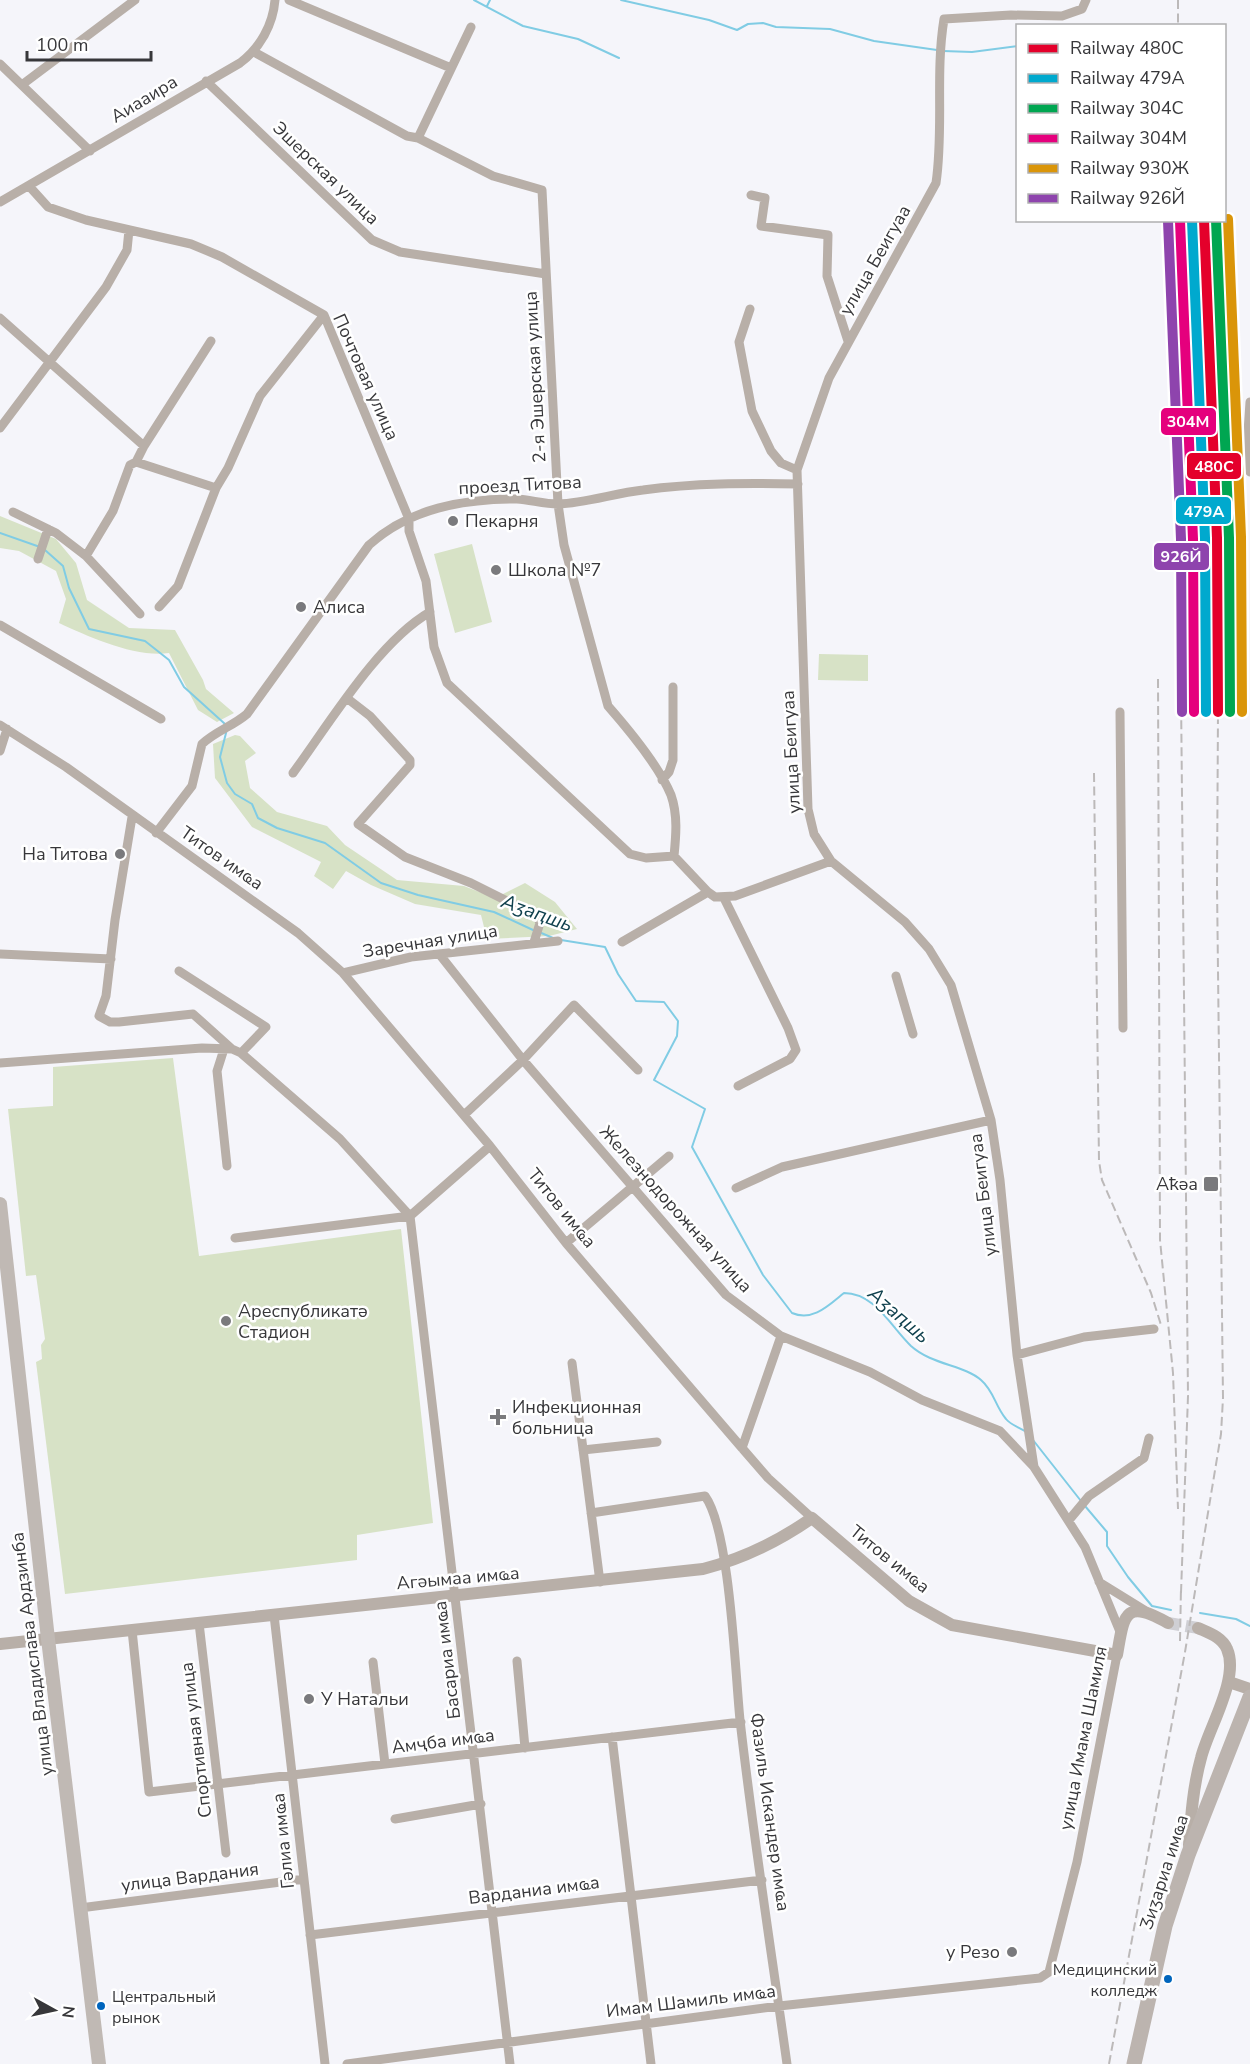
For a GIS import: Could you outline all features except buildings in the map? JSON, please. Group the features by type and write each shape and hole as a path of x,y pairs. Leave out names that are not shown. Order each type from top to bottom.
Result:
{"highway":[{"name":"Ӡиӡариа имҩа","path":"1134,2064 1165,1926 1188,1855 1250,1697"}],"main road":[{"name":"улица Владислава Ардзинба","path":"0,1204 48,1639 99,2064"}],"street":[{"path":"22,84 135,0"},
{"path":"254,52 272,19 275,0"},
{"path":"289,0 451,68"},
{"name":"улица Беигуаа","path":"1030,1447 1017,1355 1000,1180 991,1120 960,1009 946,976 929,949 905,922 831,861 814,834 808,809 798,470 829,378 936,183 939,158 939,55 944,19 1011,15 1062,16 1083,9 1086,0"},
{"path":"418,138 471,27"},
{"name":"Аиааира","path":"0,201 90,151 254,52"},
{"name":"2-я Эшерская улица","path":"254,52 406,136 418,138 493,176 542,190 558,504 564,545 608,706 625,726 670,794 675,811 677,832 674,856"},
{"path":"0,64 90,151"},
{"name":"Эшерская улица","path":"206,81 372,240 400,252 546,274"},
{"name":"Почтовая улица","path":"29,186 48,207 86,220 191,244 222,257 324,315 409,519 409,531 426,581 434,647 447,683 630,854 646,858 674,856"},
{"path":"751,195 765,198 760,226 828,236 828,276 848,341"},
{"path":"0,428 50,364 119,266 126,250 129,230"},
{"path":"750,309 739,342 752,411 771,451 781,463 798,470"},
{"path":"159,607 178,586 216,488 228,468 260,396 324,315"},
{"path":"0,318 144,446"},
{"path":"86,556 113,511 130,465 136,462 211,341"},
{"path":"1250,402 1247,447 1250,472"},
{"path":"136,462 216,488"},
{"name":"проезд Титова","path":"156,833 192,786 202,744 222,729 236,724 260,699 369,545 409,519 432,507 477,501 519,499 558,504 674,486 719,483 798,484"},
{"path":"13,512 48,529 86,556 140,614"},
{"path":"38,559 48,529"},
{"path":"293,773 384,651 413,622 430,612"},
{"path":"0,626 161,719"},
{"path":"662,780 669,772 673,760 674,687"},
{"path":"348,699 370,716 410,760 410,765 358,824 405,857 471,883 537,916 539,926 535,940"},
{"path":"1120,712 1123,1028"},
{"path":"0,751 3,727"},
{"name":"Титов имҩа","path":"3,727 66,767 132,817 298,933 343,973 490,1146 566,1243 768,1478 909,1601 952,1625 1118,1655"},
{"path":"132,817 106,996 99,1016 110,1022 119,1022 185,1012 193,1014 232,1050 340,1139 410,1216"},
{"path":"674,856 708,892 724,898 831,861"},
{"path":"622,942 708,892"},
{"path":"724,898 788,1028 796,1050 790,1059 738,1086"},
{"name":"Заречная улица","path":"343,973 384,961 535,940 558,941"},
{"path":"0,954 111,959"},
{"name":"Железнодорожная улица","path":"440,955 523,1060 726,1295 781,1336 888,1380 922,1401 1000,1431 1034,1467"},
{"path":"179,971 266,1027 232,1050 217,1071 227,1167"},
{"path":"896,976 913,1034"},
{"path":"464,1115 523,1060 574,1005 638,1070"},
{"path":"0,1063 98,1054 232,1050"},
{"path":"736,1188 791,1164 991,1120"},
{"path":"235,1238 410,1216 490,1146"},
{"path":"566,1243 669,1156"},
{"name":"Басариа имҩа","path":"410,1216 494,1911 510,2064"},
{"path":"1017,1355 1084,1337 1154,1329"},
{"path":"742,1448 781,1336"},
{"path":"572,1363 600,1582"},
{"path":"1072,1516 1089,1496 1144,1458 1149,1438"},
{"path":"583,1450 657,1442"},
{"name":"улица Имама Шамиля","path":"1030,1447 1034,1467 1072,1516 1121,1634 1077,1862 1050,1972 1040,1978"},
{"name":"Фазиль Искандер имҩа","path":"591,1513 705,1496 712,1506 724,1563 741,1722 787,2064"},
{"name":"Агәымаа имҩа","path":"0,1644 600,1582 703,1569 724,1563 792,1532 812,1518"},
{"path":"1099,1582 1168,1623"},
{"path":"1121,1634 1123,1619 1130,1613 1146,1611"},
{"name":"Гәлиа имҩа","path":"274,1615 325,2064"},
{"name":"Спортивная улица","path":"199,1623 226,1853"},
{"path":"1188,1855 1192,1807 1201,1758 1229,1682 1227,1649 1218,1637 1198,1628"},
{"name":"Амҷба имҩа","path":"132,1630 149,1792 741,1722"},
{"path":"518,1661 525,1748"},
{"path":"373,1662 385,1764"},
{"path":"1229,1682 1250,1689"},
{"path":"612,1737 651,2064"},
{"path":"395,1820 481,1804"},
{"name":"улица Вардания","path":"80,1908 304,1879"},
{"name":"Варданиа имҩа","path":"310,1935 762,1880"},
{"name":"Имам Шамиль имҩа","path":"347,2064 646,2022 1040,1978"}],"green space":[{"path":"0,516 56,539 76,563 87,600 129,628 175,630 206,689 234,713 217,722 198,710 169,653 156,654 128,649 98,640 59,623 66,599 56,571 19,551 0,548"},
{"path":"472,544 492,622 455,633 434,554"},
{"path":"819,654 868,655 868,681 818,680"},
{"path":"235,735 240,736 256,753 245,761 250,788 277,812 327,826 345,845 397,880 464,886 495,898 525,883 555,902 577,929 549,936 487,939 481,915 415,904 371,885 346,871 333,889 314,876 321,862 252,827 215,778 213,744"},
{"name":"Ареспубликатә Стадион","path":"173,1058 199,1256 401,1229 433,1523 357,1535 357,1560 65,1594 36,1362 42,1359 41,1345 45,1339 36,1275 26,1276 8,1109 53,1106 53,1067"}],"waterway":[{"path":"474,0 523,26 578,39 619,58"},
{"path":"487,6 490,0"},
{"path":"621,0 709,20 737,30 748,24 763,23 776,27 830,29 874,41 937,50"},
{"path":"943,51 972,52 1016,46"},
{"name":"Аӡаԥшь","path":"0,533 40,547"},
{"name":"Аӡаԥшь","path":"45,550 63,566 69,588 89,629 145,641 169,660 184,687 225,724"},
{"name":"Аӡаԥшь","path":"227,729 220,757 227,783 235,794 252,804 258,818 277,828 325,843 381,883 418,895 494,912 533,930"},
{"name":"Аӡаԥшь","path":"539,932 553,938"},
{"name":"Аӡаԥшь","path":"561,940 605,947 618,974 636,1001 664,1002 678,1021 677,1036 654,1080 705,1109 692,1147 763,1275 792,1313 814,1314 844,1293 855,1294 865,1299 882,1312 919,1352 966,1371 981,1380 989,1389 1006,1419 1025,1431"},
{"name":"Аӡаԥшь","path":"1033,1440 1081,1501"},
{"name":"Аӡаԥшь","path":"1085,1506 1107,1532 1107,1546 1128,1577 1152,1606 1171,1610"},
{"name":"Аӡаԥшь","path":"1200,1613 1236,1619 1250,1626"}],"tunnel":[{"path":"1168,1623 1198,1628"}],"railway":[{"path":"1178,0 1178,24"},
{"path":"1183,222 1184,354"},
{"path":"1181,1593 1188,1396 1179,493 1186,407"},
{"path":"1158,679 1160,1240 1173,1373 1178,1509"},
{"path":"1109,2064 1185,1652 1221,1434 1223,1398 1217,885 1218,712"},
{"path":"1094,773 1099,1161 1102,1180 1151,1293 1161,1325"},
{"path":"1180,1641 1181,1587"}],"rail line":[{"name":"930Ж","path":"1228,219 1241,537 1242,712"},
{"name":"926Й","path":"1168,222 1181,539 1182,712"},
{"name":"304М","path":"1180,222 1193,539 1194,712"},
{"name":"479А","path":"1192,222 1205,538 1206,712"},
{"name":"480С","path":"1204,222 1217,538 1218,712"},
{"name":"304С","path":"1216,222 1229,538 1230,712"}],"place":[{"name":"Пекарня","path":"453,521"},
{"name":"Школа №7","path":"496,570"},
{"name":"Алиса","path":"301,607"},
{"name":"На Титова","path":"120,854"},
{"name":"Аҟəа","path":"1211,1184"},
{"name":"Ареспубликатә Стадион","path":"226,1321"},
{"name":"Инфекционная больница","path":"498,1417"},
{"name":"У Натальи","path":"309,1699"},
{"name":"у Резо","path":"1012,1952"},
{"name":"Медицинский колледж","path":"1168,1979"},
{"name":"Центральный рынок","path":"101,2006"}]}
